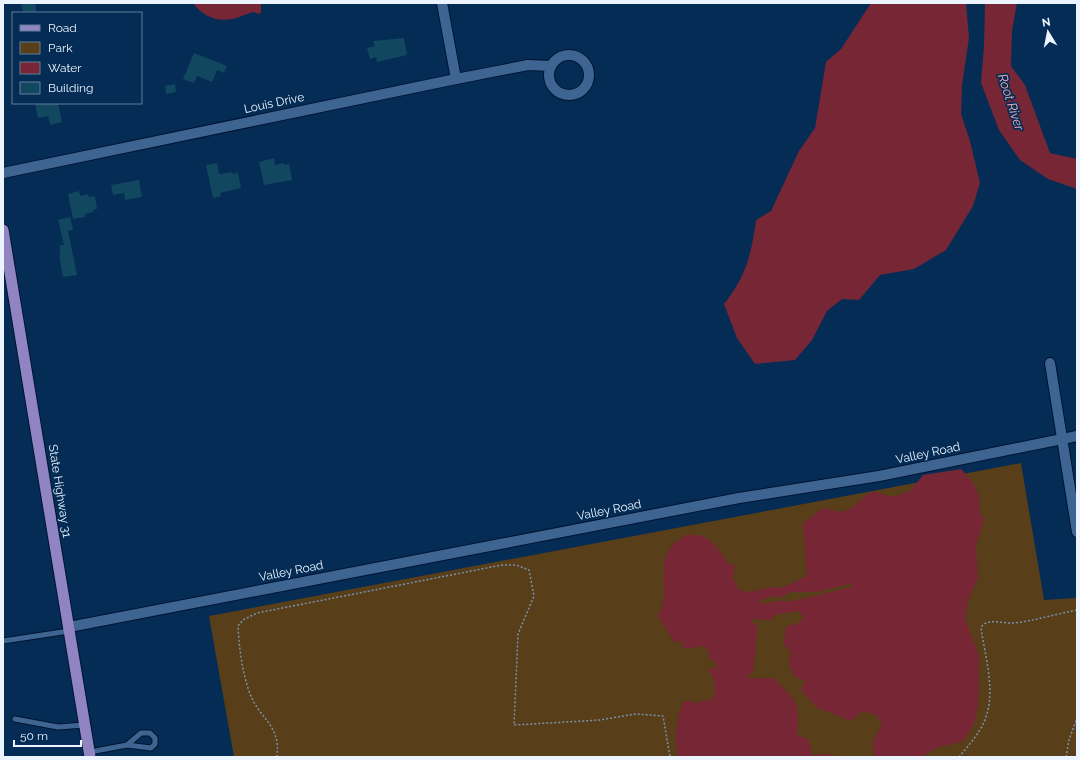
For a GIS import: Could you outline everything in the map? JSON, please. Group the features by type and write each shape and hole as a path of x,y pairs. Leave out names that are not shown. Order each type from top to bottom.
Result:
{"main road":[{"name":"State Highway 31","path":"3,230 90,755"}],"street":[{"path":"442,3 456,79"},
{"path":"565,55 577,57 586,65 589,71 587,85 582,90 571,95 562,94 556,91 549,79 551,66 555,61 565,55"},
{"name":"Louis Drive","path":"3,173 456,79 528,65 551,66"},
{"path":"1050,363 1077,532"},
{"name":"Valley Road","path":"69,629 739,498 879,476 1077,436"}],"lane":[{"path":"3,641 69,629"},
{"path":"15,719 58,727 85,725"},
{"path":"90,755 127,746 151,748 155,743 153,735 144,733 139,735 127,746"}],"path":[{"path":"277,757 279,743 275,733 258,710 249,691 238,641 238,626 243,620 257,613 502,565 516,565 529,570 534,596 518,634 514,725 600,720 635,714 663,716 670,757"},
{"path":"959,757 984,723 987,712 988,678 981,628 982,625 987,622 1012,623 1077,610"},
{"path":"1066,757 1069,740 1077,718"}],"green space":[{"path":"1021,463 1044,600 1077,598 1077,757 234,757 209,616"}],"water":[{"path":"193,3 261,3 261,12 259,14 254,12 248,13 235,18 221,20 205,15"},
{"path":"871,3 966,3 969,38 962,85 961,114 970,141 980,183 973,206 946,250 914,269 880,275 859,300 842,299 827,311 812,340 795,360 755,364 737,338 724,304 738,284 746,265 752,244 756,220 771,211 799,151 815,128 826,62 841,49"},
{"name":"Root River","path":"985,3 1017,3 1012,31 1011,66 1025,85 1050,153 1077,159 1077,189 1048,179 1020,160 999,130 981,83"},
{"path":"961,469 976,488 980,505 979,511 984,519 976,546 978,578 968,601 965,618 979,656 978,707 973,726 962,742 938,747 921,757 877,757 874,754 873,742 882,724 876,715 863,711 851,721 816,707 801,690 805,681 794,676 789,663 791,652 783,644 787,626 797,624 804,617 798,611 777,614 770,620 750,619 758,628 754,669 747,678 773,678 792,697 797,708 798,715 797,735 808,739 812,755 827,754 841,757 678,757 676,729 683,702 688,701 698,703 712,700 715,688 708,669 717,668 716,663 708,658 709,653 705,646 683,649 682,641 674,642 658,616 662,607 665,558 670,549 677,541 685,536 698,535 704,537 709,540 722,554 729,565 735,564 733,578 739,590 750,592 772,587 782,588 807,576 803,523 824,507 832,510 844,511 855,505 872,491 892,497 910,491 923,475","holes":["853,584 851,587 793,601 775,601 766,604 758,601 774,596 781,597 790,592 816,592"]}],"building":[{"path":"21,3 35,3 37,12 23,12"},
{"path":"404,38 407,55 377,62 376,57 370,59 367,48 375,46 373,41"},
{"path":"194,53 227,66 224,73 217,70 212,82 197,76 194,83 183,79"},
{"path":"175,84 176,92 166,94 165,86"},
{"path":"35,104 58,104 62,122 50,125 48,116 38,118"},
{"path":"274,158 275,165 284,163 285,165 289,164 292,180 264,185 259,162"},
{"path":"217,163 219,174 232,172 232,174 238,173 241,188 220,193 221,196 213,198 206,165"},
{"path":"139,180 142,197 125,200 124,193 113,195 111,185"},
{"path":"79,191 80,196 88,194 89,197 95,196 97,209 93,210 93,212 85,214 85,217 73,219 68,194"},
{"path":"70,217 73,230 68,231 77,275 63,277 59,255 60,245 64,245 58,220"}]}
